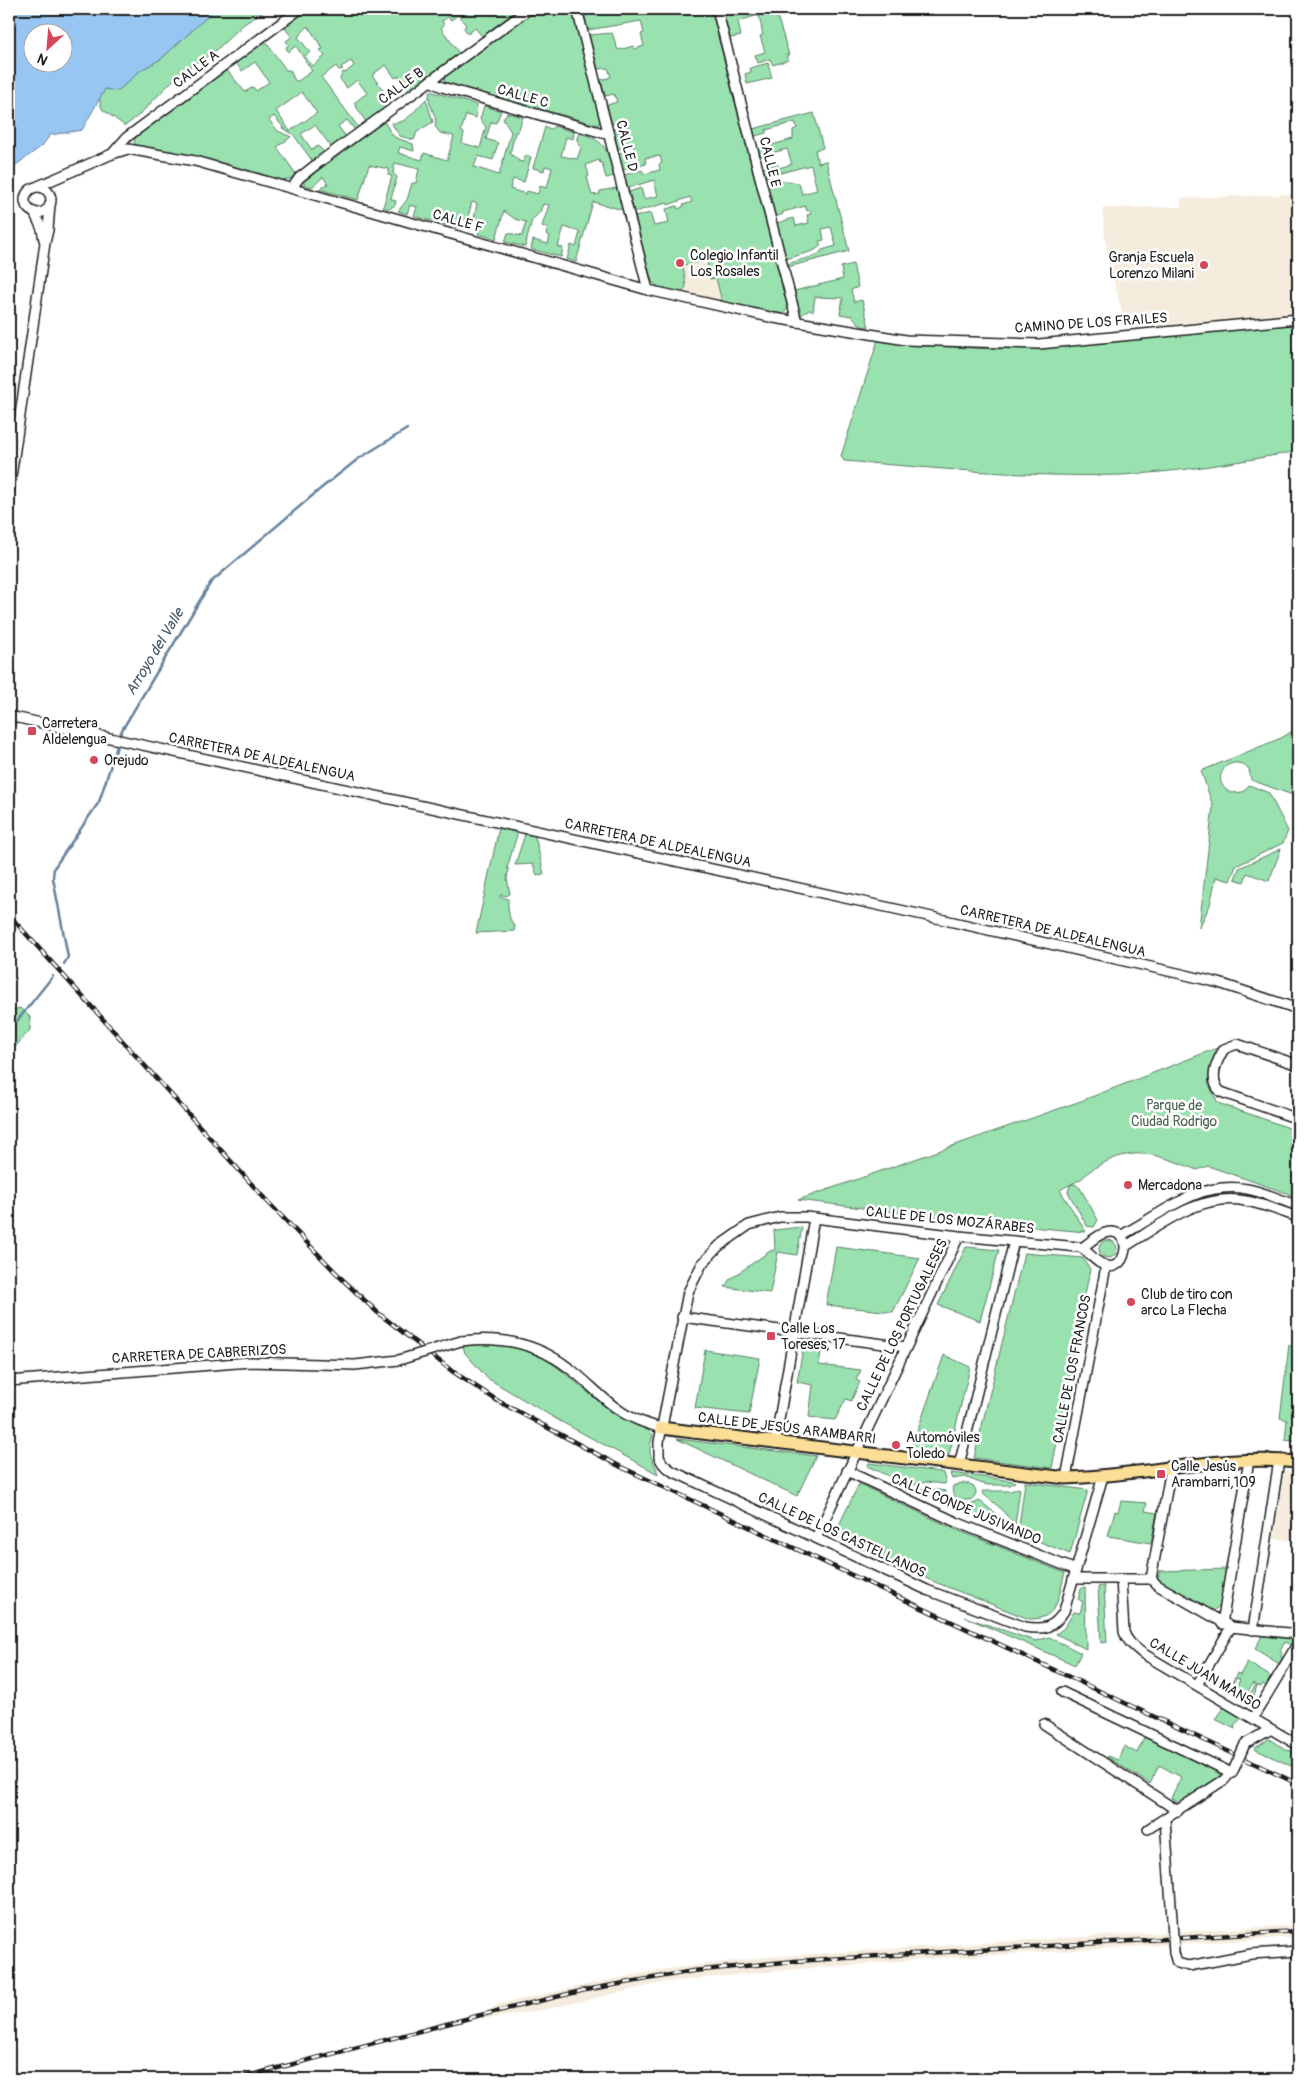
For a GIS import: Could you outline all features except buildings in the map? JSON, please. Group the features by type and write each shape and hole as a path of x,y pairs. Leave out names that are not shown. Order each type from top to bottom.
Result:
{"main road":[{"name":"CALLE DE JESÚS ARAMBARRI","path":"661,1428 1066,1478 1103,1476 1249,1460 1298,1462"}],"street":[{"name":"CALLE A","path":"112,154 127,137 300,9"},
{"name":"CALLE B","path":"292,188 299,178 529,9"},
{"name":"CALLE D","path":"578,9 648,290"},
{"name":"CALLE E","path":"716,9 797,322"},
{"name":"CALLE C","path":"430,81 442,87 610,135"},
{"name":"CALLE F","path":"112,154 128,149 195,161 648,290 797,322"},
{"path":"44,243 42,229 34,212 28,207 27,193 36,187 112,154"},
{"path":"9,491 51,201 55,185 63,175"},
{"path":"36,187 48,191 51,201"},
{"path":"34,212 44,211 51,201"},
{"name":"CAMINO DE LOS FRAILES","path":"797,322 906,340 1039,344 1298,319"},
{"name":"CARRETERA DE ALDEALENGUA","path":"9,716 914,913 1218,982 1298,1009"},
{"path":"1298,1065 1237,1044 1231,1045 1224,1049 1217,1065 1214,1080 1221,1092 1298,1119"},
{"path":"1120,1236 1189,1196 1202,1191 1226,1187 1248,1189 1298,1206"},
{"path":"1126,1246 1192,1206 1205,1202 1226,1199 1244,1200 1298,1218"},
{"name":"CALLE DE LOS MOZÁRABES","path":"682,1317 688,1292 694,1278 702,1264 718,1246 750,1226 787,1217 814,1218 959,1236 1082,1248"},
{"path":"775,1443 814,1218"},
{"path":"1109,1232 1120,1236 1126,1246 1124,1257 1116,1264 1106,1266 1099,1263 1082,1248 1104,1233 1109,1232"},
{"name":"CALLE DE LOS PORTUGALESES","path":"816,1538 959,1236"},
{"path":"1094,1258 1092,1248 1095,1239"},
{"path":"960,1464 1014,1241"},
{"name":"CALLE DE LOS FRANCOS","path":"1066,1478 1106,1266"},
{"path":"682,1317 906,1347"},
{"name":"CALLE DE LOS CASTELLANOS","path":"682,1317 661,1428 659,1457 663,1464 672,1471 927,1590 1025,1627 1036,1629 1049,1627 1059,1619 1064,1611 1073,1579"},
{"name":"CARRETERA DE CABRERIZOS","path":"9,1381 250,1362 355,1365 399,1360 461,1341 482,1338 506,1340 535,1348 569,1368 620,1411 661,1428"},
{"path":"1222,1624 1249,1460"},
{"path":"1254,1630 1279,1460"},
{"path":"1150,1579 1171,1468"},
{"name":"CALLE CONDE JUSIVANDO","path":"847,1471 956,1522 1076,1570"},
{"path":"1103,1476 1073,1579 1150,1579 1222,1624 1231,1627 1298,1634"},
{"name":"CALLE JUAN MANSO","path":"1121,1579 1126,1639 1142,1653 1296,1744"},
{"path":"1210,1616 1220,1610 1224,1604"},
{"path":"1197,1685 1231,1627"},
{"path":"1253,1718 1298,1643"},
{"path":"1062,1692 1233,1771"},
{"path":"1044,1724 1178,1811"},
{"path":"1148,1829 1224,1780 1233,1771 1245,1744 1271,1729"},
{"path":"1296,1744 1298,1734"},
{"path":"1166,1819 1174,1953 1177,1963 1189,1966 1251,1954 1298,1951"}],"shaded area":[{"name":"Granja Escuela Lorenzo Milani","path":"1298,194 1298,314 1141,329 1127,324 1107,255 1102,208 1181,207 1181,198"},
{"name":"Colegio Infantil Los Rosales","path":"702,222 722,302 660,288 651,279"},
{"path":"1284,1471 1298,1472 1298,1542 1274,1538"},
{"path":"1298,1925 1298,1937 928,1959 666,1982 547,2009 481,2020 496,2005 580,1986 659,1970 766,1957"}],"green space":[{"path":"212,9 268,9 244,24 213,53 181,72 139,115 125,126 102,109 99,99 105,89 118,91 141,70 161,59 210,14"},
{"path":"309,9 519,9 482,36 475,28 468,34 464,28 466,25 458,15 451,20 448,17 442,21 444,25 441,28 459,53 409,90 399,76 395,78 386,65 372,75 392,103 366,122 354,103 367,93 357,80 347,88 340,79 343,72 345,73 354,66 351,61 341,67 343,69 339,70 336,66 321,77 359,128 355,130 347,120 338,126 346,137 332,148 315,125 301,134 312,150 318,146 325,153 313,162 293,134 282,128 274,116 269,120 278,131 291,137 277,147 296,174 290,179 280,180 189,155 136,146 134,141 136,137 227,70 245,92 253,87 256,91 269,82 255,62 242,71 236,63 265,41 286,70 290,70 295,81 298,81 312,71 296,46 288,52 286,47 289,45 286,41 292,37 284,27","holes":["308,26 323,49 320,50 325,56 313,66 305,56 310,52 298,37","302,92 317,113 290,131 276,111"]},
{"path":"537,9 572,9 600,120 598,125 444,82 444,77"},
{"path":"602,9 711,9 788,309 783,314 722,302 716,278 710,279 707,261 683,265 686,287 682,293 660,288 652,282 635,217 650,213 654,226 669,223 666,209 677,206 678,209 692,202 690,197 668,205 667,203 634,212 629,192 641,188 644,199 658,196 654,180 628,188 624,175 642,170 644,174 660,170 659,164 662,163 660,156 645,158 646,164 623,170 619,153 634,150 633,145 618,149 613,129 628,126 626,120 612,124 607,105 617,102 614,94 605,96 601,80 611,77 608,68 598,69 589,35 612,33 618,50 634,46 635,49 644,46 641,34 644,33 641,21 588,30 584,13"},
{"path":"722,9 775,9 789,55 786,55 788,60 773,65 770,59 758,63 755,55 765,52 760,36 763,35 759,15 738,21 741,36 730,38"},
{"path":"768,63 772,78 747,84 745,74 751,72 750,68"},
{"path":"430,91 477,105 476,118 466,115 461,131 464,133 462,143 480,148 486,127 480,119 484,106 501,111 496,123 491,122 486,139 498,143 493,160 478,156 474,167 499,175 511,132 503,119 507,113 523,117 518,132 515,132 510,154 518,159 518,161 523,162 526,155 531,157 524,182 513,179 510,189 526,194 527,191 538,194 540,186 547,188 552,168 545,166 544,171 533,168 545,127 551,129 554,126 574,132 573,139 566,137 561,156 577,159 581,148 577,140 580,133 595,139 601,143 607,153 614,176 606,178 602,163 599,160 586,165 592,195 600,194 600,191 617,188 623,210 593,202 576,262 567,259 571,245 576,247 580,232 564,227 558,247 563,248 561,257 531,249 533,240 548,244 550,236 546,234 548,228 542,226 549,205 543,204 540,212 532,220 525,247 505,242 508,233 522,236 526,222 515,219 504,211 496,239 478,234 481,221 474,219 477,203 472,202 467,220 458,217 456,228 414,216 417,207 410,205 407,214 398,211 407,200 412,183 416,183 419,169 395,163 393,173 397,177 391,199 396,201 395,205 389,209 383,207 392,176 388,175 389,169 369,165 358,200 319,189 328,184 323,177 312,187 304,185 304,181 384,122 394,137 413,144 414,151 400,147 398,153 422,160 424,153 447,160 454,136 440,133 435,126 435,117 429,101"},
{"path":"426,99 433,122 417,132 414,140 400,136 391,123 397,123 406,119"},
{"path":"814,113 823,148 815,150 818,163 826,161 849,251 788,267 787,264 818,255 822,250 836,246 831,227 822,229 824,240 819,241 821,246 813,251 786,259 777,223 794,218 796,226 809,223 807,215 811,214 810,210 807,211 805,206 783,212 783,214 775,217 768,188 780,181 799,183 802,194 817,190 811,165 765,177 763,168 777,164 779,168 792,164 787,149 760,156 758,149 793,139 793,130 797,128 795,122 766,130 766,133 755,136 753,129"},
{"path":"853,264 858,287 851,290 854,302 862,300 869,327 861,326 852,316 840,314 843,298 815,297 813,311 809,310 801,315 794,291 843,279 841,267"},
{"path":"1278,325 1298,325 1298,451 1188,469 1143,474 1086,476 1017,474 913,467 844,461 841,456 878,340 911,345 993,349 1042,348"},
{"path":"1298,728 1298,797 1251,780 1249,769 1242,764 1234,763 1228,765 1221,775 1221,782 1224,788 1231,793 1243,792 1249,785 1269,793 1288,831 1283,843 1236,866 1230,881 1216,877 1210,905 1199,928 1213,806 1201,771 1281,738"},
{"path":"499,828 515,832 517,835 507,868 509,869 507,878 510,894 506,896 500,895 500,897 508,899 508,910 515,926 514,931 476,933"},
{"path":"525,834 535,836 544,874 537,875 533,864 515,865"},
{"path":"1281,849 1269,881 1247,873 1244,882 1235,879 1239,868"},
{"path":"20,1008 30,1017 30,1030 16,1046 9,1050 9,1011"},
{"name":"Parque de Ciudad Rodrigo","path":"1217,1048 1208,1083 1218,1103 1298,1131 1298,1197 1208,1166 1197,1170 1159,1156 1135,1154 1110,1160 1060,1190 1086,1232 975,1222 798,1200 1081,1101"},
{"path":"1075,1184 1080,1188 1098,1220 1094,1227 1087,1226 1068,1192 1070,1185"},
{"path":"802,1227 797,1255 778,1252 770,1293 725,1287 730,1279 770,1251 775,1250 774,1230"},
{"path":"1104,1240 1112,1240 1117,1245 1115,1256 1104,1258 1099,1253 1099,1245"},
{"path":"836,1247 920,1258 893,1312 826,1305"},
{"path":"966,1247 999,1250 980,1321 938,1305"},
{"path":"1024,1253 1083,1258 1090,1269 1052,1468 974,1458"},
{"path":"804,1343 822,1345 819,1365 861,1370 856,1380 860,1382 851,1401 846,1399 835,1420 809,1417 813,1385 797,1382"},
{"path":"487,1344 508,1346 539,1356 565,1373 611,1411 649,1431 653,1435 650,1452 658,1474 558,1420 487,1378 465,1353 463,1346"},
{"path":"1289,1345 1298,1352 1298,1442 1285,1440 1287,1420 1280,1418"},
{"path":"705,1350 760,1358 749,1414 695,1408"},
{"path":"944,1355 970,1367 949,1455 911,1449"},
{"path":"677,1439 816,1456 797,1496"},
{"path":"869,1463 940,1472 943,1473 946,1483 926,1482 910,1486 867,1466"},
{"path":"951,1473 1015,1482 1010,1485 988,1485 965,1477 952,1479"},
{"path":"1025,1482 1088,1490 1070,1554 1018,1533"},
{"path":"962,1483 970,1484 975,1488 976,1493 973,1499 961,1500 955,1497 952,1490 953,1486"},
{"path":"859,1484 952,1528 1065,1573 1056,1605 1046,1615 1029,1619 932,1581 834,1535"},
{"path":"926,1488 945,1491 947,1497 959,1507 957,1508 918,1490"},
{"path":"1020,1489 1015,1525 999,1507 982,1493 983,1491 1011,1491"},
{"path":"980,1501 1001,1518 1008,1528 964,1512 967,1506"},
{"path":"1121,1501 1147,1503 1145,1511 1157,1513 1151,1543 1108,1536 1115,1511 1118,1512"},
{"path":"1227,1569 1222,1599 1217,1608 1212,1611 1164,1584 1158,1578 1160,1571"},
{"path":"1104,1586 1107,1642 1101,1643 1098,1587"},
{"path":"1085,1587 1086,1649 1056,1634 1064,1628 1074,1612 1080,1613 1083,1602 1078,1599 1081,1589"},
{"path":"965,1617 1036,1641 1049,1637 1081,1653 1075,1665"},
{"path":"1262,1636 1296,1639 1292,1646 1285,1642 1280,1650 1282,1652 1281,1657 1285,1659 1281,1665 1255,1649"},
{"path":"1247,1662 1273,1678 1268,1688 1263,1684 1261,1687 1257,1685 1254,1696 1250,1693 1256,1685 1253,1683 1246,1694 1236,1687 1240,1680 1237,1678 1231,1685 1237,1673 1240,1675"},
{"path":"1225,1705 1243,1717 1234,1725 1235,1729 1215,1719"},
{"path":"1145,1736 1218,1770 1220,1776 1179,1803 1171,1798 1181,1777 1159,1765 1150,1784 1107,1757 1118,1760 1124,1746 1137,1753"},
{"path":"1269,1739 1286,1750 1298,1752 1298,1769 1254,1749"}],"water":[{"path":"19,9 212,9 210,14 161,59 141,70 118,91 105,89 82,130 50,135 42,146 9,170 9,13"}],"waterway":[{"name":"Arroyo del Valle","path":"119,737 211,582 358,459 407,429"},
{"name":"Arroyo del Valle","path":"64,964 68,957 53,878 54,868 99,802 118,743"},
{"name":"Arroyo del Valle","path":"9,1031 53,976"}],"railway":[{"path":"9,915 265,1199 343,1280 377,1312 452,1371 498,1401 621,1467 1298,1784"},
{"path":"236,2079 585,1990 693,1971 795,1961 1298,1931"}],"place":[{"name":"Colegio Infantil Los Rosales","path":"680,263"},
{"name":"Granja Escuela Lorenzo Milani","path":"1204,265"},
{"name":"Carretera Aldelengua","path":"32,731"},
{"name":"Orejudo","path":"94,760"},
{"name":"Mercadona","path":"1128,1185"},
{"name":"Club de tiro con arco La Flecha","path":"1131,1302"},
{"name":"Calle Los Toreses, 17","path":"771,1336"},
{"name":"Automóviles Toledo","path":"896,1445"},
{"name":"Calle Jesús Arambarri,109","path":"1161,1474"}]}
